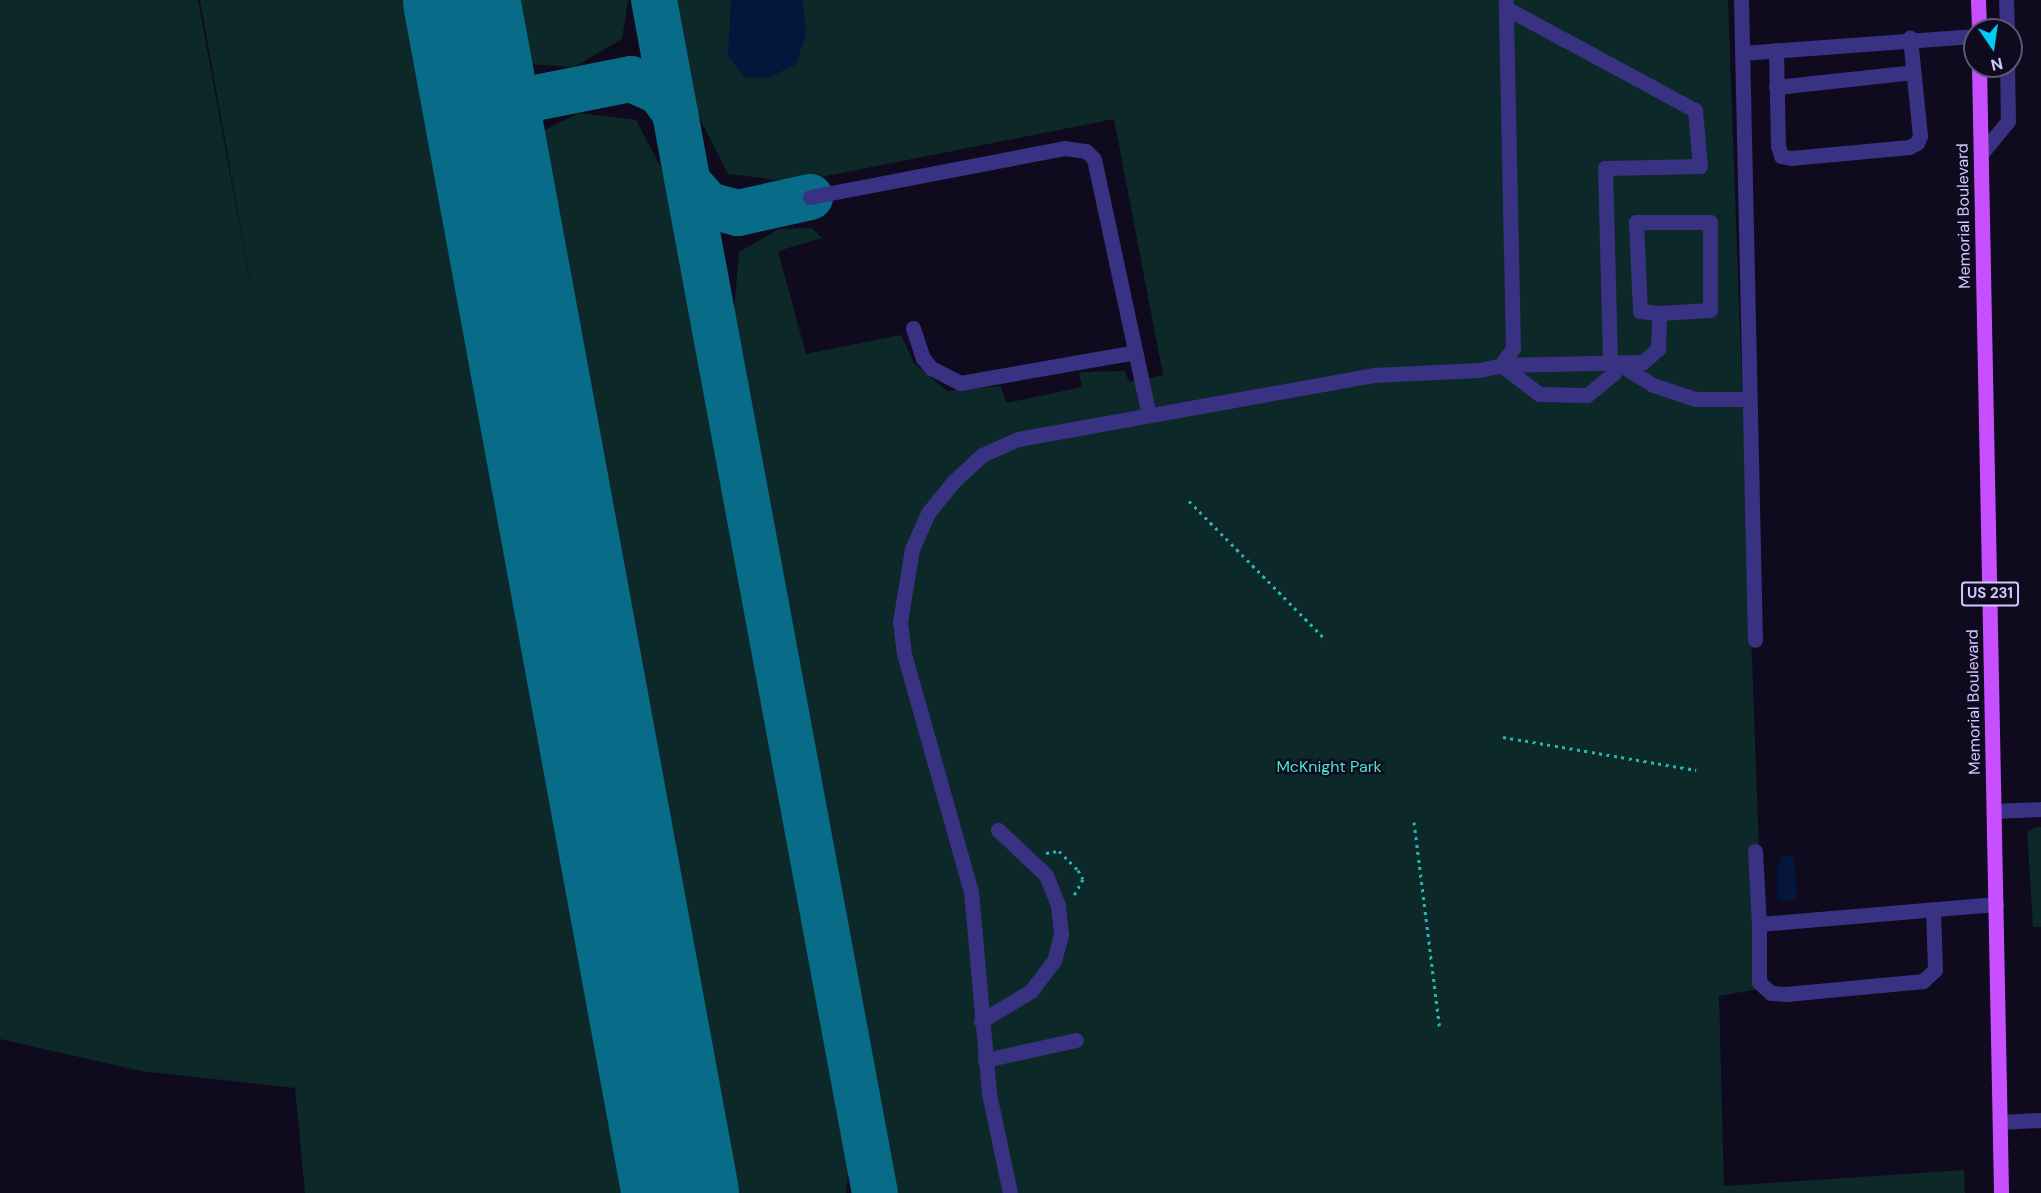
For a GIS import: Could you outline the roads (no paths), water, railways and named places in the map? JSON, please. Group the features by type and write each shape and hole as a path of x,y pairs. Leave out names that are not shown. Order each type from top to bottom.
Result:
{"main road":[{"path":"1978,0 1979,18"},
{"name":"Memorial Boulevard","path":"1979,78 2001,1193"}],"street":[{"path":"1741,0 1755,640"},
{"path":"2006,0 2007,18"},
{"path":"1500,365 1539,394 1569,397 1587,395 1602,386 1614,373 1605,168 1700,166 1695,110 1506,4"},
{"path":"1500,365 1513,348 1506,4"},
{"path":"1742,53 1910,38 1963,36"},
{"path":"1776,50 1781,156 1909,147 1920,136 1910,38"},
{"path":"1776,87 1913,72"},
{"path":"1981,154 2008,121 2007,78"},
{"path":"810,197 1064,148 1086,151 1094,159 1149,415"},
{"path":"1636,222 1710,222 1710,310 1659,313 1641,311 1636,222"},
{"path":"1010,1193 985,1060 972,892 904,654 900,622 912,549 928,513 982,455 1018,439 1373,375 1480,370 1500,365 1643,362 1658,349 1659,313"},
{"path":"913,328 923,358 931,368 960,383 1135,352"},
{"path":"1613,362 1653,385 1695,399 1749,399"},
{"path":"1994,811 2041,809"},
{"path":"981,1021 1031,991 1054,961 1061,934 1058,905 1046,875 1030,856 998,830"},
{"path":"1755,851 1759,982 1771,993 1786,994 1923,981 1935,970 1933,909"},
{"path":"1759,924 1996,904"},
{"path":"985,1060 1076,1040"},
{"path":"2000,1122 2041,1120"}],"water":[{"path":"731,0 803,0 806,34 796,64 768,78 744,77 728,56"},
{"path":"1782,855 1794,856 1797,896 1793,902 1777,899 1777,867"}],"park label":[{"name":"McKnight Park","path":"1329,767"}]}
